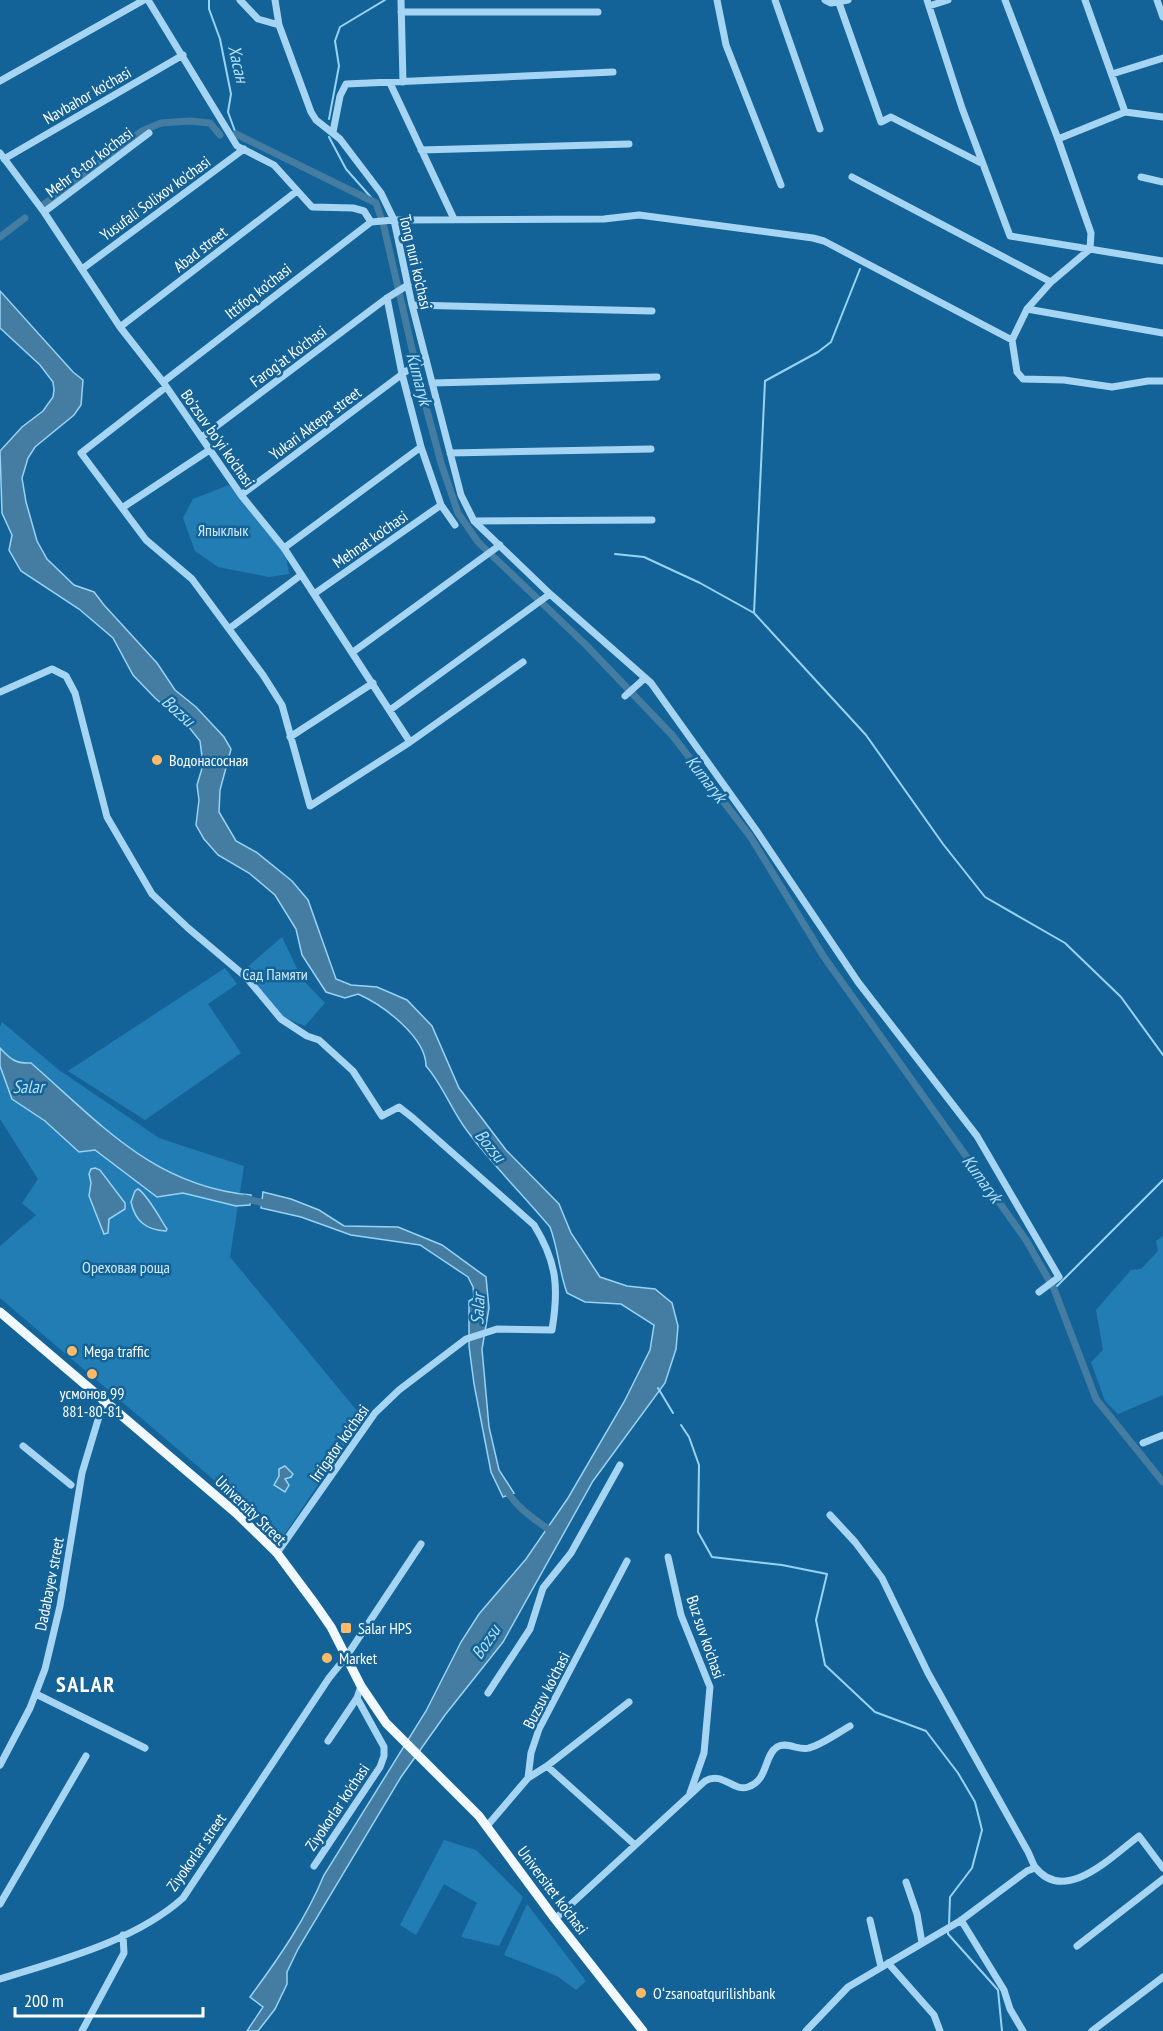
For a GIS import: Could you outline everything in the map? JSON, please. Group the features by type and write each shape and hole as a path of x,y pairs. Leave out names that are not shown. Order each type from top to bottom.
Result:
{"main road":[{"name":"University Street","path":"0,1312 237,1513 277,1553 331,1627 361,1686 378,1712 395,1734 434,1771"},
{"name":"Universitet ko'chasi","path":"434,1771 470,1805 487,1826 555,1919 643,2031"}],"street":[{"path":"0,81 144,0"},
{"path":"148,0 237,146 274,165 312,207 353,208 364,211 374,221 604,219 639,215 813,238 824,241 1012,340"},
{"path":"240,0 258,19 279,25"},
{"name":"Tong nuri ko'chasi","path":"275,0 279,25 311,112 316,120 333,132 381,193 391,220 461,495 474,521"},
{"path":"401,0 403,82"},
{"path":"717,0 726,45 781,185"},
{"path":"775,0 820,129"},
{"path":"825,0 831,3 848,0"},
{"path":"948,0 928,3 962,108 1010,236 1163,261"},
{"path":"1005,0 1091,233 1090,249 1051,282 1027,309 1012,340 1017,372 1023,379 1064,380 1112,387 1163,381"},
{"path":"1085,0 1125,112"},
{"path":"1157,0 1163,17"},
{"path":"839,3 881,122 891,117 983,164"},
{"path":"401,12 598,12"},
{"name":"Navbahor ko'chasi","path":"2,156 183,55"},
{"path":"1112,74 1163,58"},
{"path":"333,132 340,96 346,84 613,72"},
{"path":"390,83 454,219"},
{"path":"1058,140 1125,112 1163,117"},
{"name":"Mehr 8-tor ko'chasi","path":"44,212 149,133"},
{"path":"421,150 629,144"},
{"name":"Yusufali Solixov ko'chasi","path":"82,269 244,149"},
{"name":"Bo'zsuv bo'yi ko'chasi","path":"2,156 44,212 120,327 284,549 410,742"},
{"path":"852,177 1051,282"},
{"path":"1141,177 1163,182"},
{"name":"Abad street","path":"120,327 297,191"},
{"name":"Ittifoq ko'chasi","path":"122,508 81,453 374,221"},
{"name":"Farog'at Ko'chasi","path":"202,437 408,285"},
{"path":"389,297 403,373 421,447 441,505 455,525"},
{"path":"412,305 652,311"},
{"path":"1027,309 1163,333"},
{"name":"Yukari Aktepa street","path":"242,495 403,373 426,359"},
{"path":"432,383 657,377"},
{"path":"284,549 421,447"},
{"path":"211,449 122,508 146,540 192,579 230,628 282,705 310,806 410,742 523,662"},
{"path":"450,453 651,449"},
{"name":"Mehnat ko'chasi","path":"314,594 441,505"},
{"path":"474,521 652,520"},
{"path":"474,521 548,595 643,680 756,830 858,982 977,1136 1059,1277 1040,1292"},
{"path":"353,652 498,547"},
{"path":"230,628 301,575"},
{"path":"390,710 548,595"},
{"name":"Irrigator ko'chasi","path":"0,692 52,669 66,675 75,693 107,817 152,894 246,977 282,1019 307,1036 318,1040 353,1071 382,1116 399,1107 406,1112 534,1225 547,1246 556,1280 556,1304 552,1330 497,1329 466,1339 407,1383 375,1413 277,1553"},
{"path":"625,696 643,680"},
{"path":"290,737 373,683"},
{"name":"Dadabayev street","path":"0,1765 36,1694 53,1636 82,1473 104,1400"},
{"path":"1143,1443 1163,1435"},
{"path":"23,1446 71,1485"},
{"path":"488,1693 530,1629 543,1588 571,1553 620,1465"},
{"path":"830,1515 855,1542 882,1578 928,1673 1035,1868 1053,1881 1069,1882 1083,1877 1139,1836 1163,1868"},
{"name":"Ziyokorlar street","path":"0,1979 68,1957 140,1928 170,1910 183,1898 421,1544"},
{"name":"Buz suv ko'chasi","path":"668,1557 681,1615 710,1688 704,1753 689,1796"},
{"name":"Buzsuv ko'chasi","path":"528,1779 531,1753 539,1729 627,1561"},
{"path":"328,1741 357,1698 361,1686"},
{"path":"36,1694 145,1748"},
{"name":"Ziyokorlar ko'chasi","path":"314,1866 380,1767 384,1756 384,1747 357,1698"},
{"path":"487,1826 528,1779 628,1702"},
{"path":"555,1919 711,1778 720,1778 748,1787 761,1778 774,1748 780,1745 808,1749 850,1726"},
{"path":"0,1904 86,1756"},
{"path":"547,1766 635,1845"},
{"path":"806,2031 848,1987 960,1921 1027,1871 1035,1868"},
{"path":"1077,1946 1163,1879"},
{"path":"906,1882 917,1914 922,1943"},
{"path":"870,1920 884,1965 934,2015 940,2031"},
{"path":"960,1921 1004,1990 1010,2009 1023,2031"},
{"path":"82,2031 124,1953 123,1935"},
{"path":"1092,2031 1163,1977"}],"green space":[{"name":"Япыклык","path":"229,485 286,555 289,574 269,577 218,567 195,551 183,518 193,499"},
{"name":"Сад Памяти","path":"282,937 302,979 325,1003 305,1026 282,1017 244,970"},
{"path":"225,968 237,984 208,1004 241,1053 145,1120 68,1071"},
{"name":"Ореховая роща","path":"2,1022 59,1070 159,1138 244,1166 230,1257 363,1418 282,1538 0,1298 0,1246 36,1215 22,1203 38,1179 0,1119 0,1027"},
{"path":"1163,1236 1163,1395 1118,1414 1105,1401 1091,1362 1103,1350 1096,1310 1131,1270 1141,1269 1158,1251 1156,1241"},
{"path":"444,1840 476,1850 523,1897 499,1946 461,1937 477,1903 444,1884 416,1935 400,1925"},
{"path":"527,1904 586,1981 576,1990 557,1976 504,1955"}],"water":[{"name":"Bozsu","path":"0,291 73,372 83,380 81,405 74,415 35,447 28,458 22,478 37,541 47,559 74,585 94,592 157,663 175,690 196,707 224,737 231,749 220,790 219,812 236,841 256,852 292,881 308,900 336,979 351,985 377,987 407,1000 432,1026 459,1088 506,1150 559,1204 571,1233 600,1277 627,1286 655,1289 672,1303 678,1326 676,1349 665,1383 593,1481 503,1642 445,1715 401,1777 298,1949 287,1972 287,1984 275,2009 258,2031 247,2031 263,2007 250,1997 300,1923 324,1875 426,1711 461,1642 479,1614 526,1559 568,1498 624,1402 650,1350 654,1325 621,1304 585,1302 567,1293 550,1227 462,1124 426,1066 419,1044 411,1033 391,1014 358,994 345,998 326,992 302,955 296,929 275,895 249,873 218,855 204,839 196,825 199,800 197,785 203,765 200,741 188,726 155,698 133,675 113,638 79,609 21,571 9,550 12,535 2,513 0,451 22,427 43,411 53,397 54,390 53,382 40,365 0,328"},
{"name":"Salar","path":"0,1048 14,1060 31,1063 105,1129 157,1165 185,1179 216,1189 251,1195 250,1205 236,1206 183,1193 157,1197 95,1150 79,1152 45,1121 12,1099 0,1066"},
{"path":"91,1169 100,1170 125,1203 125,1209 109,1219 108,1233 104,1234 89,1196 91,1183 89,1174"},
{"path":"138,1189 154,1207 166,1231 147,1226 135,1214 131,1202"},
{"name":"Salar","path":"263,1192 291,1199 319,1210 344,1226 398,1227 442,1245 486,1277 489,1308 482,1349 489,1427 499,1470 514,1493 503,1497 491,1472 469,1346 469,1301 474,1298 473,1287 468,1277 420,1245 351,1235 301,1217 261,1208"},
{"path":"285,1466 293,1474 285,1479 289,1485 285,1492 274,1485 279,1476 279,1469"}],"waterway":[{"name":"Хасан","path":"209,0 209,9 220,39 231,94 228,112 236,134"},
{"path":"329,119 339,66 335,41 340,27 385,0"},
{"name":"Kumaryk","path":"43,205 142,131 161,123 190,121 210,123 220,135"},
{"name":"Kumaryk","path":"236,134 376,203 384,227 422,392 441,463 458,513 478,542 586,645 672,735 750,836 824,957 1026,1240 1054,1289 1096,1399 1163,1482"},
{"path":"329,137 346,169 376,203"},
{"name":"Kumaryk","path":"0,237 25,218"},
{"path":"754,613 765,381 818,352 831,342 860,269"},
{"path":"615,554 644,557 700,583 754,613 866,735 943,844 985,897 1065,943 1121,997 1163,1055"},
{"path":"1054,1289 1163,1180"},
{"name":"Salar","path":"244,1198 271,1205"},
{"path":"658,1388 673,1413"},
{"path":"681,1425 689,1437 699,1465 698,1532 712,1557 782,1565 827,1574 816,1620 825,1665 875,1712 926,1731 958,1773 975,1802 982,1830 972,1868 950,1897 949,1925"},
{"name":"Salar","path":"506,1489 520,1507 552,1532"},
{"path":"948,1930 948,1934 998,1990 1002,2031"}],"place":[{"name":"Водонасосная","path":"157,760"},
{"name":"Mega traffic","path":"72,1351"},
{"name":"усмонов 99 881-80-81","path":"92,1374"},
{"name":"Salar HPS","path":"346,1628"},
{"name":"Market","path":"327,1658"},
{"name":"Oʻzsanoatqurilishbank","path":"641,1993"}],"district":[{"name":"SALAR","path":"86,1684"}]}
